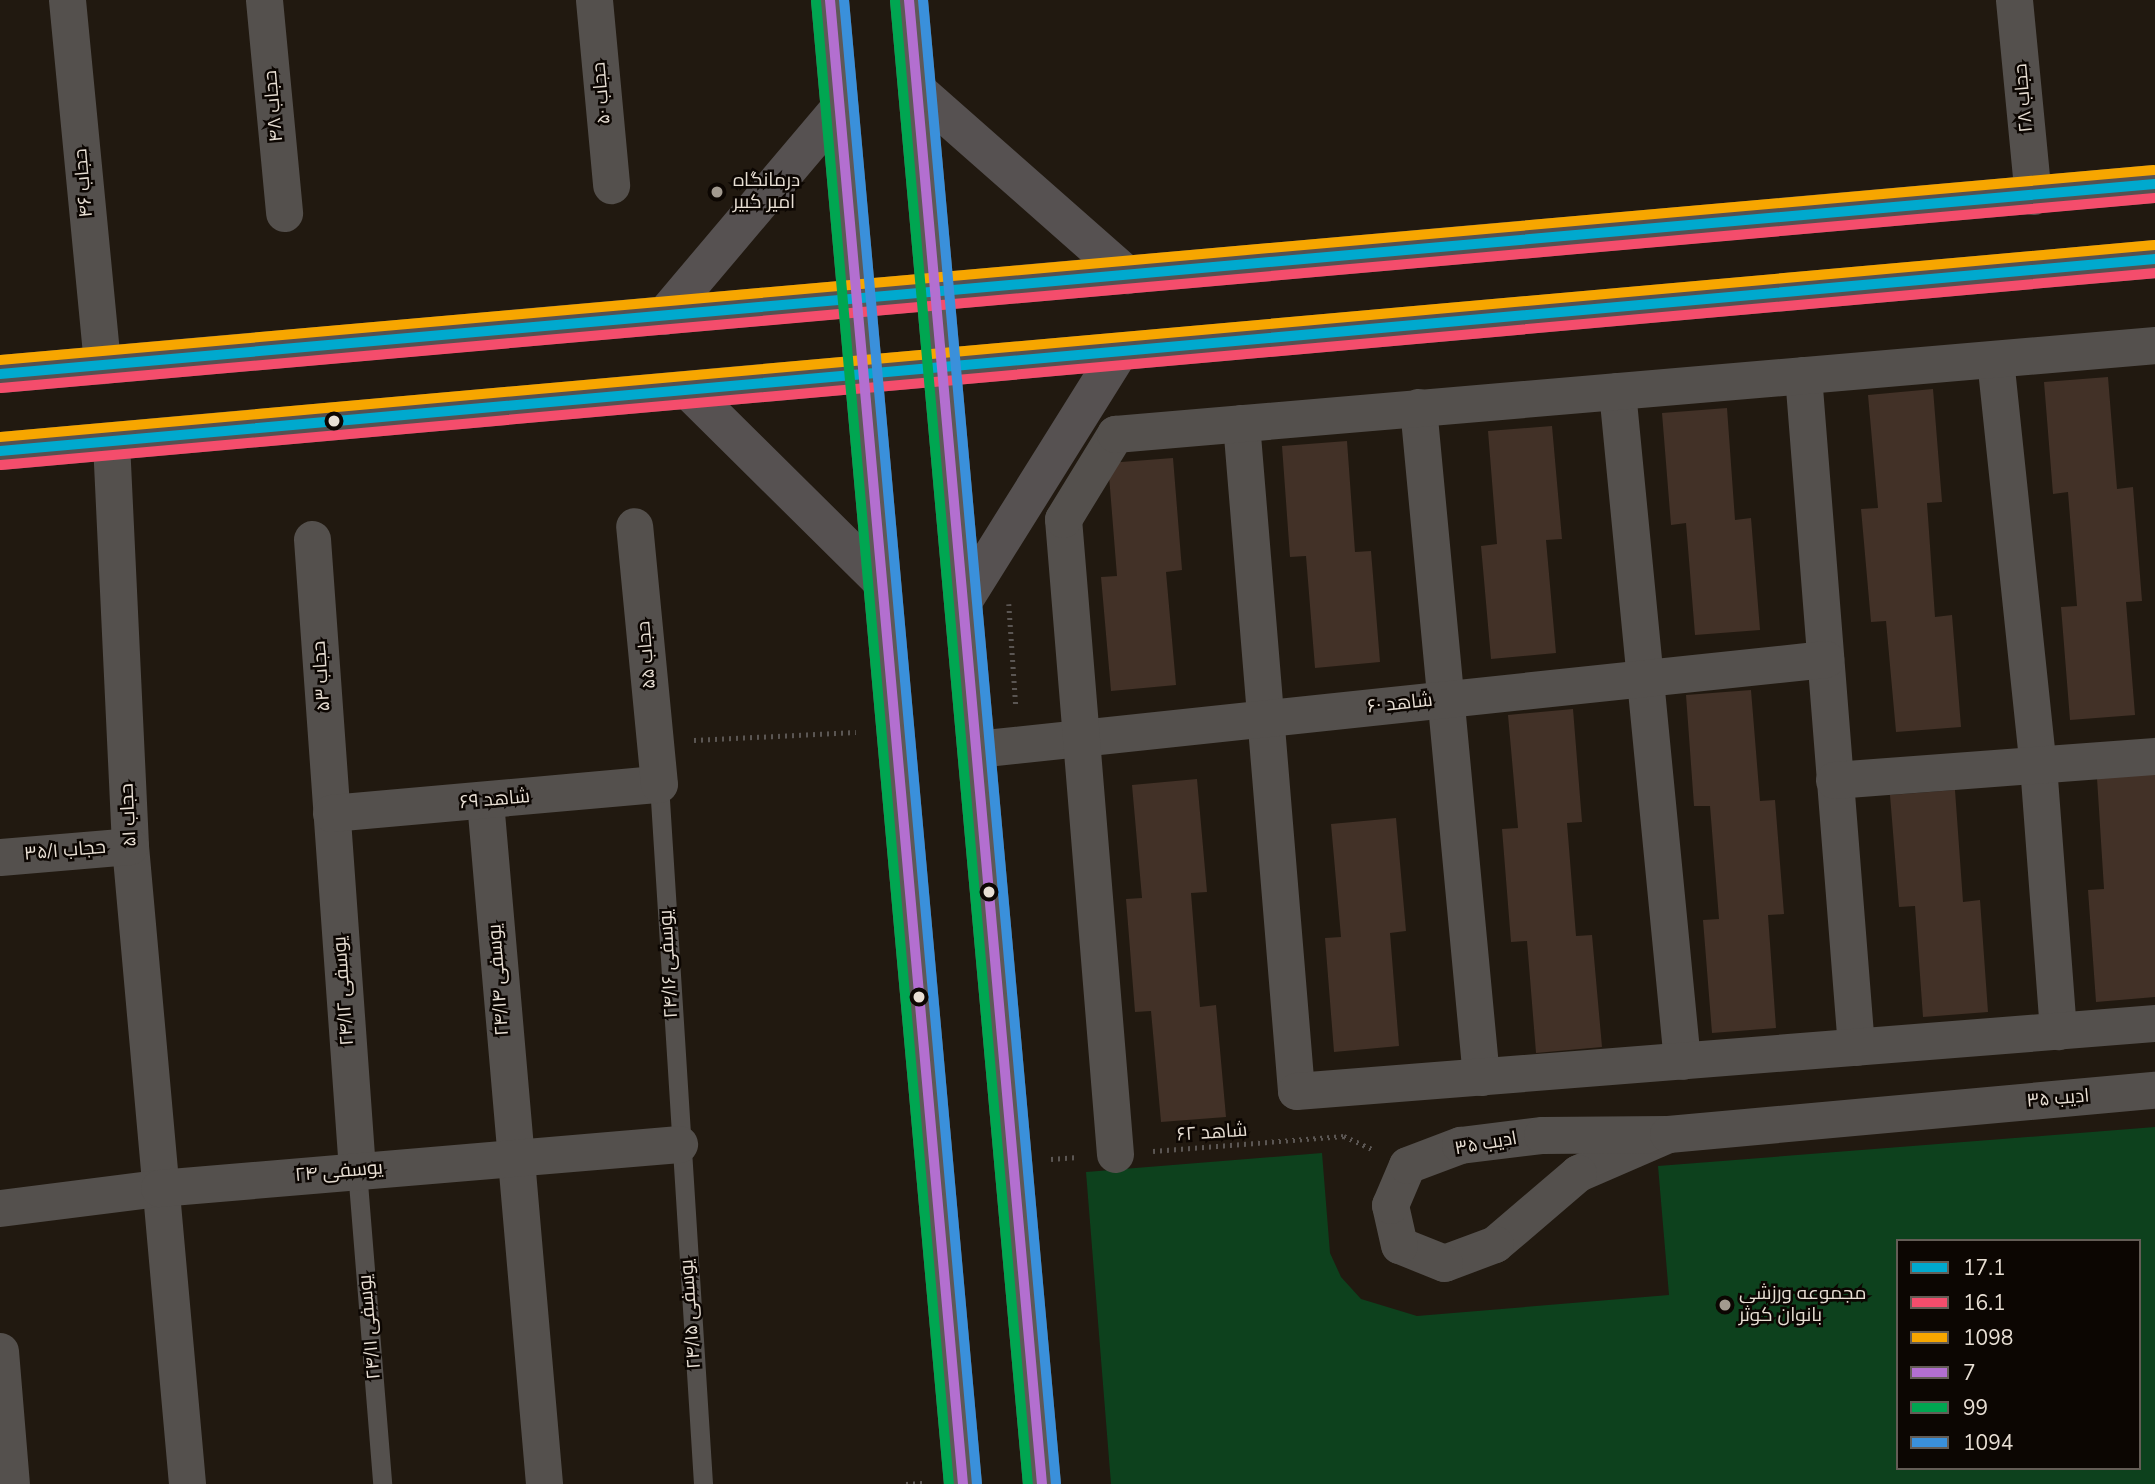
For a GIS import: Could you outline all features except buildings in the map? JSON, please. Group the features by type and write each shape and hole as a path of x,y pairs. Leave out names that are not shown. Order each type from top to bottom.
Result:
{"main road":[{"path":"830,0 963,1484"},
{"path":"909,0 1042,1484"},
{"path":"917,90 1127,275"},
{"path":"664,316 840,107"},
{"path":"0,374 2155,184"},
{"path":"0,452 2155,259"},
{"path":"962,602 1119,352"},
{"path":"688,390 883,582"}],"street":[{"name":"حجاب ۴۶","path":"67,0 102,365"},
{"name":"حجاب ۴۸","path":"264,0 284,213"},
{"name":"حجاب ۵۰","path":"594,0 611,185"},
{"name":"حجاب ۲۸","path":"2014,0 2033,196"},
{"path":"1115,1154 1063,519 1115,434 2155,345"},
{"path":"1995,359 2038,765 2058,1031"},
{"path":"1803,375 1856,1047"},
{"path":"1617,391 1682,1061"},
{"path":"1419,407 1480,1077"},
{"path":"1241,422 1296,1091 2155,1023"},
{"name":"حجاب ۵۱","path":"111,442 130,846 187,1484"},
{"name":"حجاب ۵۵","path":"635,526 659,784"},
{"name":"حجاب ۵۳","path":"312,539 331,813"},
{"name":"شاهد ۶۰","path":"976,749 1825,659"},
{"path":"1834,780 2155,756"},
{"name":"شاهد ۶۹","path":"331,813 659,784"},
{"name":"یوسفی ۲۴/۱۴","path":"485,801 512,1159 544,1484"},
{"name":"یوسفی ۲۴/۱۲","path":"331,813 358,1170"},
{"name":"حجاب ۳۵/۱","path":"0,857 130,846"},
{"name":"ادیب ۳۵","path":"1668,1134 1578,1173 1495,1244 1444,1263 1399,1245 1390,1205 1407,1165 1460,1145 1542,1135 1668,1134 2155,1090"},
{"name":"یوسفی ۲۴","path":"0,1208 159,1188 679,1144"},
{"path":"0,1351 11,1484"}],"lane":[{"name":"یوسفی ۲۴/۱۶","path":"659,784 679,1144"},
{"name":"یوسفی ۲۴/۱۵","path":"679,1144 703,1484"},
{"name":"یوسفی ۲۴/۱۱","path":"358,1170 382,1484"}],"path":[{"path":"655,742 895,730"},
{"name":"شاهد ۶۲","path":"1013,1163 1344,1136 1407,1165"}],"green space":[{"name":"مجموعه ورزشی بانوان کوثر","path":"2155,1127 2155,1484 1111,1484 1086,1172 1322,1153 1330,1253 1341,1277 1361,1299 1417,1316 1669,1295 1658,1166"}],"transit line":[{"name":"7","path":"830,0 963,1484"},
{"name":"1094","path":"844,0 977,1483"},
{"name":"7","path":"909,0 1042,1484"},
{"name":"1094","path":"923,0 1056,1483"},
{"name":"99","path":"816,1 949,1484"},
{"name":"99","path":"895,1 1028,1484"},
{"name":"1098","path":"0,360 2154,170"},
{"name":"17.1","path":"0,374 2155,184"},
{"name":"16.1","path":"1,388 2155,198"},
{"name":"1098","path":"0,437 2154,245"},
{"name":"17.1","path":"0,451 2155,259"},
{"name":"16.1","path":"1,465 2155,273"}],"place":[{"name":"درمانگاه امیر کبیر","path":"717,192"},
{"name":"مجموعه ورزشی بانوان کوثر","path":"1725,1305"}]}
